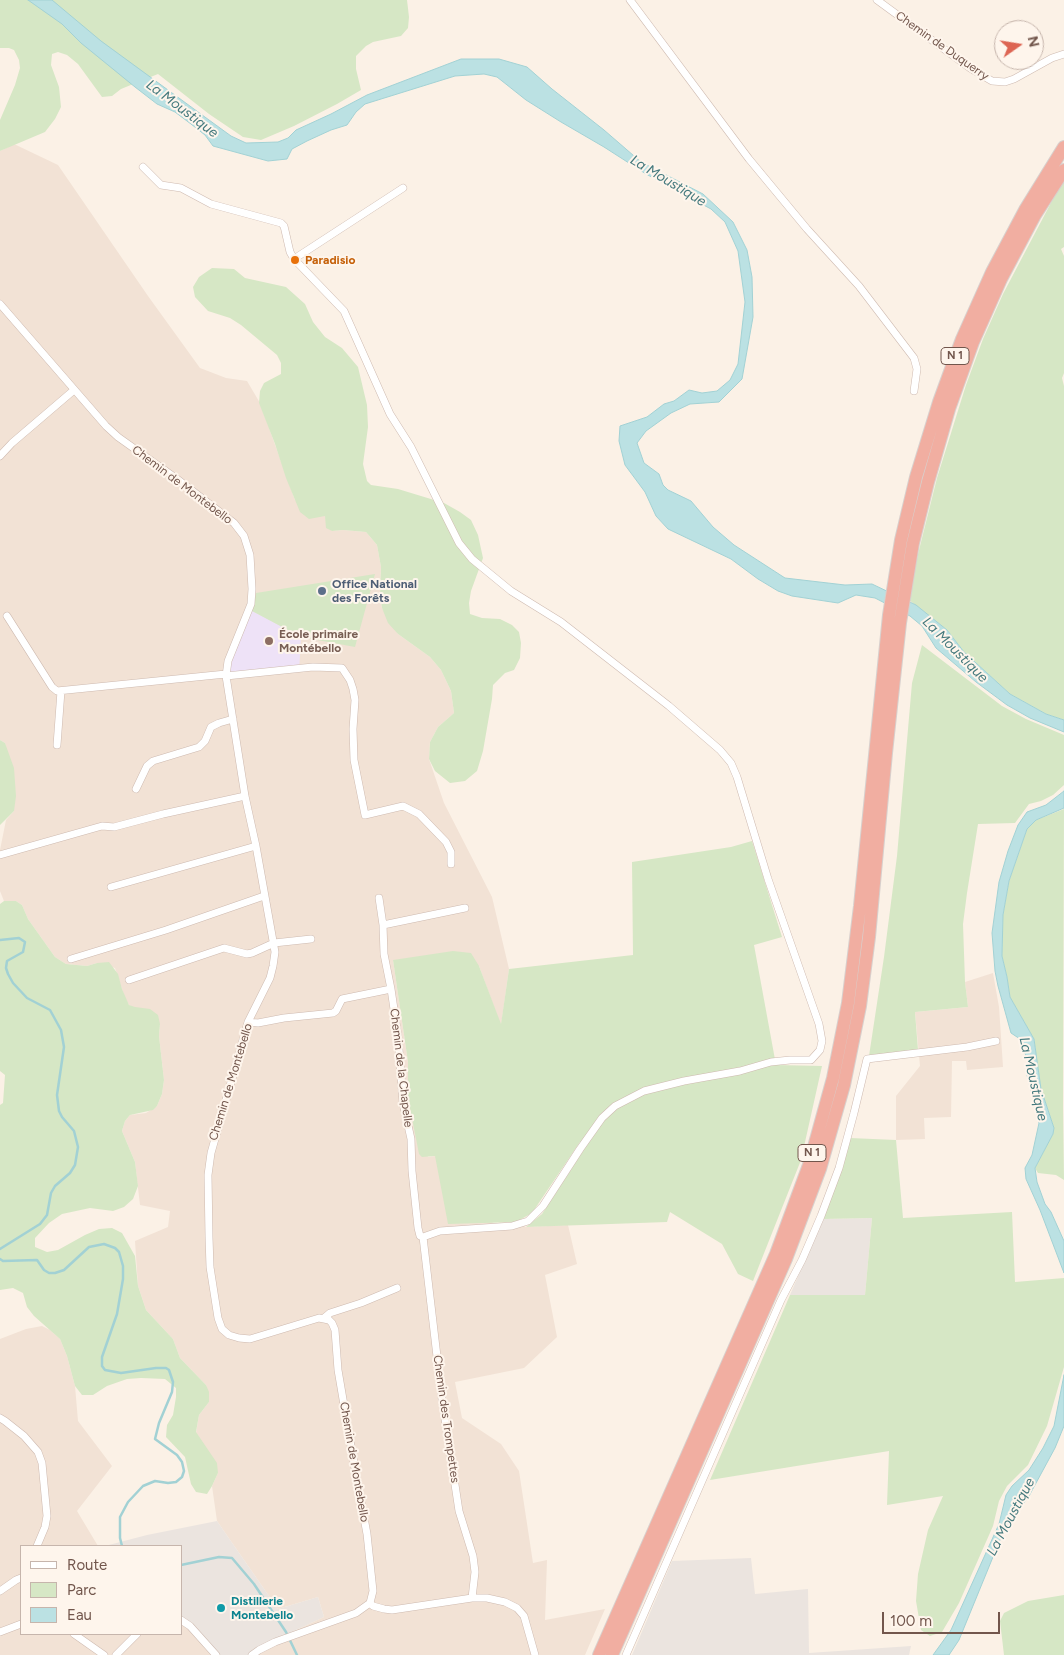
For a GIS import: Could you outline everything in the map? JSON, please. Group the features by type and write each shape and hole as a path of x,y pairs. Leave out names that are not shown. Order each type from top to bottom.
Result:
{"highway":[{"name":"N 1","path":"599,1655 776,1254 809,1165 833,1078 850,984 860,906 889,615 901,540 916,477 939,402 962,339 992,272 1016,225 1064,147"},
{"name":"N 1","path":"612,1655 786,1258 820,1169 844,1085 860,1006 869,937 900,623 913,543 949,409 973,342 1001,279 1035,214 1064,170"}],"street":[{"path":"630,0 749,158 808,229 859,286 914,358 917,369 914,391"},
{"name":"Chemin de Duquerry","path":"877,0 970,68 992,81 1005,82 1014,79 1052,58 1064,54"},
{"path":"143,167 160,185 181,188 212,204 277,221 284,226 290,252 294,259 344,311 390,414 411,447 459,543 472,559 511,591 561,622 669,706 720,750 731,763 737,776 768,879 819,1024 822,1041 820,1050 811,1060 771,1062 740,1071 652,1089 629,1097 615,1106 602,1118 543,1206 528,1221 512,1226 440,1231 423,1237"},
{"path":"294,259 403,188"},
{"name":"Chemin de Montebello","path":"0,304 112,431 177,478 234,524 244,536 250,555 252,570 251,604 228,661 226,675 245,796 275,952 270,978 248,1022 211,1153 208,1175 210,1266 218,1318 222,1329 230,1335 250,1339 311,1320 324,1318 332,1323 335,1330 338,1370 372,1574 373,1591 370,1603"},
{"path":"0,456 12,443 74,390"},
{"path":"7,616 52,687 57,691 313,667 342,668 350,680 354,694 354,760 365,815 403,806 419,814 446,842 451,852 452,864"},
{"path":"57,745 61,691"},
{"path":"136,789 148,766 153,761 199,747 206,741 211,727 233,719"},
{"path":"0,855 102,826 114,827 245,796"},
{"path":"111,887 256,846"},
{"path":"71,959 166,930 264,896"},
{"name":"Chemin de la Chapelle","path":"379,898 383,925 384,954 398,1036 403,1103 411,1139 412,1171 418,1228 420,1236 423,1237"},
{"path":"383,925 465,908"},
{"path":"129,980 224,948 246,954 274,943 311,939"},
{"path":"248,1022 258,1023 284,1018 333,1013 342,999 391,989"},
{"path":"626,1655 777,1310 821,1216 839,1168 867,1058 967,1047 996,1041"},
{"name":"Chemin des Trompettes","path":"423,1237 442,1399 459,1511 473,1556 475,1572 472,1598"},
{"path":"324,1318 330,1313 397,1288"},
{"path":"0,1418 24,1436 38,1452 42,1463 47,1516 45,1528 37,1545"},
{"path":"0,1592 20,1578"},
{"path":"252,1655 276,1642 356,1613 370,1603 384,1610 392,1610 472,1598 487,1598 505,1602 517,1608 524,1616 535,1655"},
{"path":"182,1621 190,1626 216,1655"},
{"path":"0,1632 20,1624"},
{"path":"75,1635 104,1655"},
{"path":"116,1655 136,1635"}],"shaded area":[{"path":"14,144 58,165 200,368 226,378 247,381 260,403 295,500 325,516 332,531 366,532 377,545 381,567 380,595 382,608 398,634 430,657 441,670 451,691 454,713 438,727 430,742 429,759 444,803 492,897 509,969 501,1026 479,966 393,960 408,1062 408,1083 428,1157 435,1156 493,1223 516,1222 526,1227 568,1225 577,1264 545,1275 557,1337 524,1368 455,1382 462,1418 501,1444 519,1471 533,1563 547,1560 545,1620 605,1609 585,1655 248,1655 253,1650 324,1617 318,1597 278,1609 217,1521 212,1486 218,1473 196,1433 199,1415 209,1402 206,1385 180,1358 173,1339 146,1310 138,1286 135,1241 168,1227 170,1211 140,1205 135,1162 122,1131 125,1121 130,1115 146,1113 157,1106 162,1094 164,1080 159,1036 160,1024 129,1005 115,968 97,963 87,966 66,964 55,957 28,919 22,905 16,901 4,901 0,891 0,850 6,820 14,811 5,743 0,740 0,151"},
{"name":"École primaire Montébello","path":"249,609 301,637 299,672 227,678 226,674"},
{"path":"993,973 999,1007 1003,1067 967,1070 966,1061 952,1061 951,1117 924,1118 925,1139 896,1140 896,1096 920,1066 915,1012 968,1007 965,982"},
{"path":"872,1218 865,1295 790,1295 823,1219"},
{"path":"42,1326 60,1339 75,1386 78,1421 112,1466 77,1511 97,1545 20,1545 20,1635 182,1635 182,1625 189,1627 214,1655 0,1655 0,1339 26,1329"},
{"path":"217,1521 278,1609 318,1597 324,1617 253,1650 248,1655 214,1655 189,1627 182,1625 182,1545 109,1545"},
{"path":"751,1558 755,1594 808,1589 809,1653 911,1646 909,1655 632,1655 672,1561"}],"green space":[{"path":"0,0 407,0 409,17 408,28 401,36 373,42 356,56 356,69 361,90 294,126 261,140 243,137 209,114 158,74 121,89 112,96 102,97 78,64 67,55 58,52 52,54 51,65 59,87 61,107 55,119 45,132 0,151 0,120 20,68 19,60 14,50 0,48"},
{"path":"1064,178 1064,247 1061,249 1064,256 1064,373 1062,378 1064,386 1064,720 1046,714 1010,694 964,652 947,630 909,600 918,554 937,478 966,385 983,339 1003,294"},
{"path":"212,268 234,269 245,278 286,287 305,304 313,322 325,337 342,348 358,367 367,405 368,427 363,464 367,481 371,485 398,489 444,503 471,520 478,535 483,558 471,591 470,614 482,618 500,619 512,625 519,632 521,643 520,658 514,670 505,673 493,685 483,751 477,771 465,781 450,783 435,771 429,759 430,742 438,727 454,713 451,691 441,670 430,657 398,634 388,623 382,608 380,595 381,567 377,545 366,532 332,531 326,528 325,516 309,519 300,512 259,403 260,391 264,383 281,374 281,363 277,355 241,325 230,318 208,311 195,297 193,287 199,277"},
{"path":"375,574 355,647 301,637 252,611 256,593"},
{"path":"922,645 1002,706 1026,719 1064,735 1064,785 1053,795 1029,804 1015,823 978,824 963,924 968,1007 915,1012 918,1050 869,1056 897,856 912,683"},
{"path":"0,740 5,743 14,768 16,796 14,811 0,825"},
{"path":"1064,809 1064,1180 1056,1175 1038,1173 1035,1168 1053,1134 1054,1128 1041,1089 1034,1039 1010,997 1002,956 1003,915 1009,881 1027,829 1036,820"},
{"path":"752,841 782,937 754,945 776,1065 822,1066 801,1160 753,1281 738,1274 722,1244 670,1212 667,1222 526,1227 542,1214 585,1148 580,1142 532,1213 516,1222 448,1224 435,1156 422,1157 419,1154 408,1098 408,1062 393,960 453,951 471,953 479,966 501,1024 509,969 633,955 632,862 731,847"},
{"path":"4,901 16,901 22,905 28,919 55,957 66,964 87,966 109,962 118,974 129,1005 150,1009 158,1015 164,1080 162,1094 157,1106 153,1110 130,1115 125,1121 122,1131 135,1162 138,1186 133,1199 124,1207 113,1211 90,1208 62,1214 49,1223 35,1238 35,1247 47,1252 58,1250 99,1229 112,1228 122,1233 135,1256 138,1286 146,1310 173,1339 180,1358 206,1385 209,1392 209,1402 199,1415 196,1432 217,1463 218,1473 207,1494 196,1492 191,1484 185,1457 166,1437 167,1425 173,1415 176,1388 165,1379 127,1379 107,1386 93,1395 82,1395 75,1386 60,1339 34,1316 27,1307 23,1293 13,1288 0,1290 0,1105 3,1103 5,1075 0,1071 0,904"},
{"path":"850,1138 896,1140 903,1218 1012,1212 1015,1282 1064,1278 1064,1367 1047,1426 1028,1465 1007,1486 999,1501 993,1526 959,1603 942,1632 930,1636 921,1630 916,1601 918,1574 928,1530 943,1496 887,1505 889,1451 710,1480 790,1295 865,1295 872,1218 823,1219"},
{"path":"1064,1595 1064,1655 1004,1655 1000,1621 1004,1613 1028,1601"}],"water":[{"name":"La Moustique","path":"28,0 52,0 101,41 231,136 246,143 278,142 288,138 296,130 367,95 461,59 499,59 527,67 641,162 703,194 733,222 747,250 752,277 753,317 742,379 719,402 690,404 671,413 646,431 637,443 644,463 659,474 663,485 668,490 691,501 713,527 734,545 785,578 845,585 872,584 916,605 947,630 964,652 1010,694 1046,714 1064,720 1064,732 1030,718 1007,705 976,682 936,648 922,626 910,616 875,598 856,595 838,603 792,596 778,591 731,559 668,529 656,516 645,492 625,465 619,441 620,426 647,417 664,404 674,401 689,390 702,393 717,391 730,380 738,364 745,302 738,251 725,222 711,209 646,174 561,122 526,100 497,77 484,74 455,76 365,104 356,112 347,125 331,130 292,149 287,159 268,161 213,146 205,135 175,112 157,104 81,43 62,24"},
{"name":"La Moustique","path":"1064,791 1064,808 1036,820 1027,829 1009,881 1003,915 1002,956 1010,997 1034,1039 1041,1089 1054,1128 1053,1134 1035,1168 1037,1182 1045,1204 1051,1212 1064,1241 1064,1273 1026,1179 1025,1168 1032,1155 1039,1123 1027,1075 1027,1059 1020,1039 1011,1033 998,986 992,933 999,882 1018,825 1027,812 1046,805"},
{"name":"La Moustique","path":"1064,1375 1064,1426 1055,1448 1029,1496 1002,1535 959,1640 949,1655 933,1655 951,1630 999,1524 1006,1495 1012,1486 1029,1470 1054,1426"}],"waterway":[{"path":"0,940 19,938 25,942 23,952 7,961 6,968 8,974 13,983 27,998 50,1010 61,1030 64,1047 57,1095 59,1111 74,1131 78,1147 75,1165 70,1173 55,1186 51,1193 47,1215 40,1224 0,1249"},
{"path":"0,1259 3,1261 37,1260 44,1270 49,1273 55,1273 64,1270 89,1247 104,1244 115,1248 119,1252 123,1266 123,1279 117,1314 102,1357 102,1366 105,1370 121,1373 156,1368 166,1368 169,1370 173,1382 172,1392 159,1423 155,1439 177,1455 182,1462 184,1471 182,1477 176,1482 155,1481 143,1486 128,1502 120,1517 122,1545"},
{"path":"182,1565 219,1557 232,1558 254,1584 286,1632 297,1655"}],"place":[{"name":"Paradisio","path":"295,260"},
{"name":"Office National des Forêts","path":"322,591"},
{"name":"École primaire Montébello","path":"269,641"},
{"name":"Distillerie Montebello","path":"221,1608"}]}
